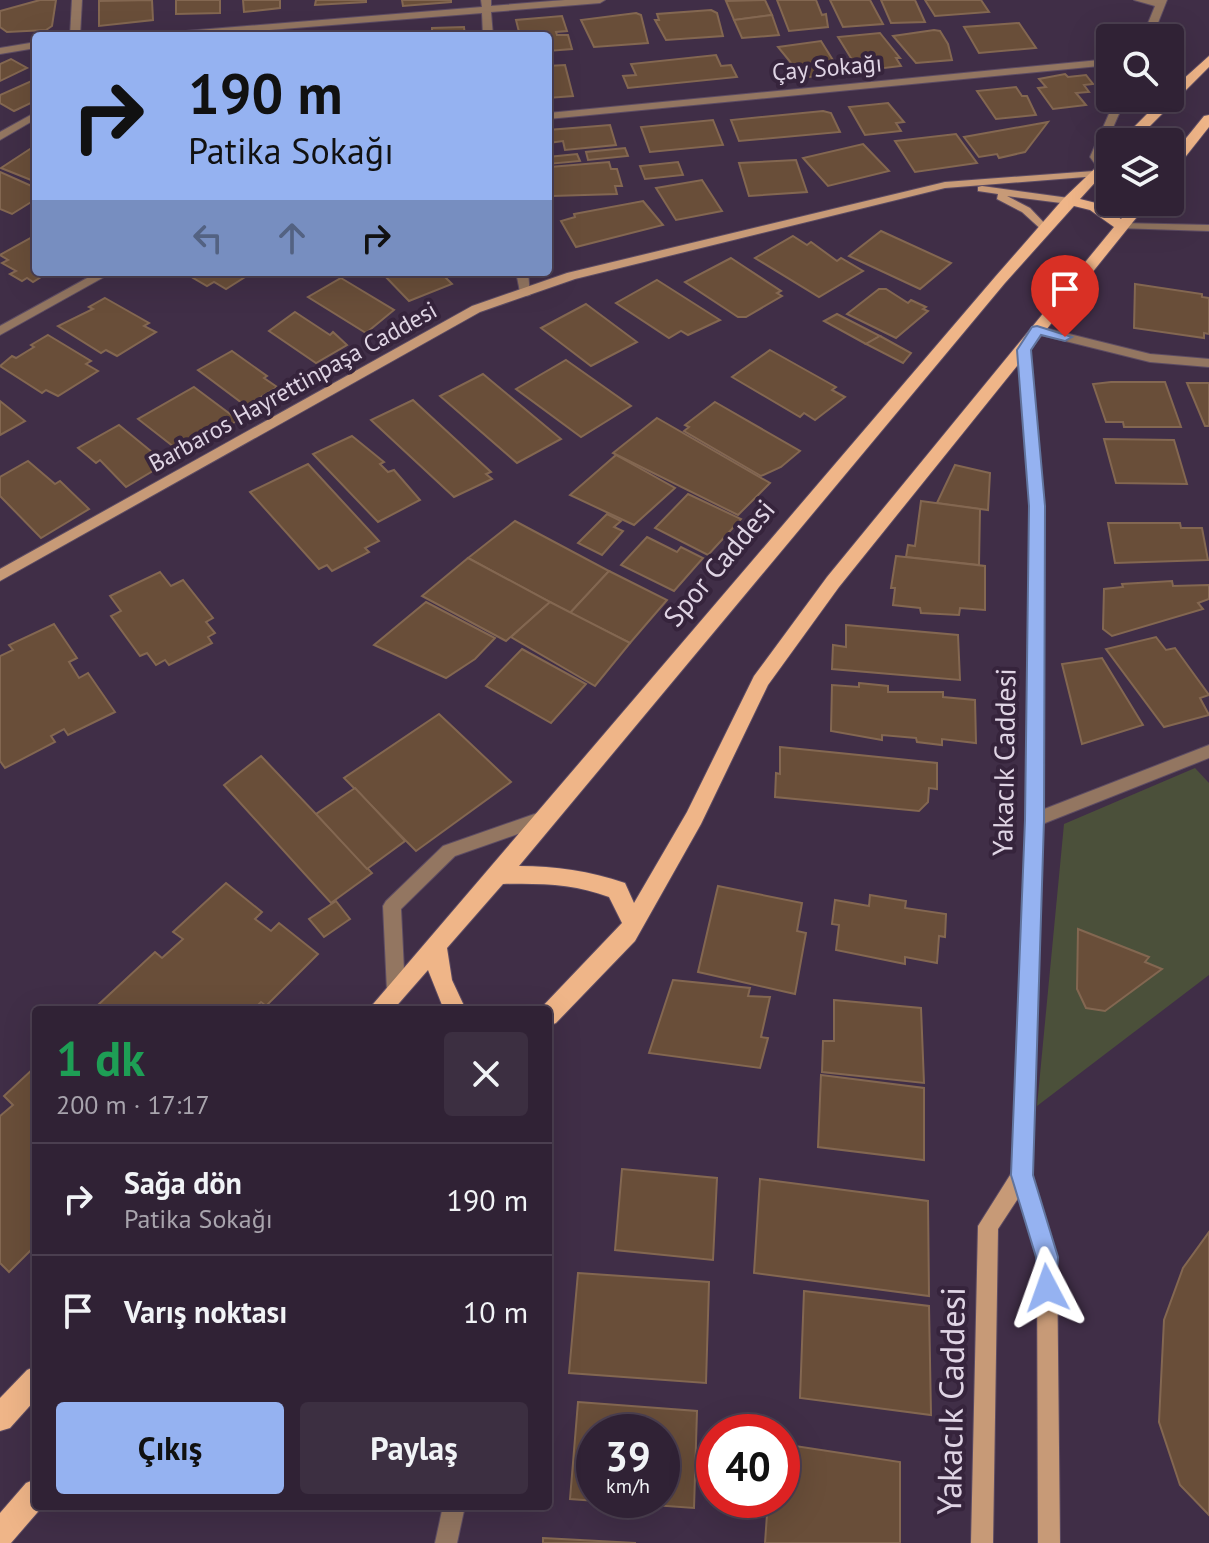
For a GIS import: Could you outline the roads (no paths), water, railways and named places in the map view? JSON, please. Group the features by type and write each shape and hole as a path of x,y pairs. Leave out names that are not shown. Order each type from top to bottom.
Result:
{"main road":[{"path":"1140,128 1209,60"},
{"path":"1184,150 1209,119"},
{"name":"Spor Caddesi","path":"383,1006 436,948 1044,229 1096,172"},
{"path":"1069,201 1095,207 1121,226"},
{"path":"552,1012 627,934 694,818 761,681 833,582 1130,216"},
{"path":"498,875 556,874 590,879 617,890 632,922"},
{"path":"436,948 441,981 453,1006"},
{"path":"0,1418 32,1383"},
{"path":"0,1534 32,1498"}],"street":[{"path":"75,32 77,0"},
{"path":"205,32 488,6 600,0"},
{"path":"1139,0 1160,2 1152,24"},
{"path":"488,6 488,32"},
{"path":"0,51 31,46"},
{"name":"Çay Sokağı","path":"552,116 1096,63"},
{"path":"0,137 32,117"},
{"name":"Barbaros Hayrettinpaşa Caddesi","path":"0,576 476,309 571,276 945,185 1096,167"},
{"name":"Barbaros Hayrettinpaşa Caddesi","path":"945,185 1069,201"},
{"name":"Barbaros Hayrettinpaşa Caddesi","path":"945,185 1004,198 1026,210 1044,229"},
{"path":"1121,226 1209,228"},
{"path":"0,331 100,276"},
{"path":"523,276 526,292"},
{"path":"1037,330 1150,358 1209,363"},
{"name":"Yakacık Caddesi","path":"1024,350 1037,506 1035,820 1022,1175 1047,1257 1049,1543"},
{"path":"1035,820 1209,751"},
{"path":"396,991 392,906 449,851 547,816"},
{"name":"Yakacık Caddesi","path":"982,1543 988,1226 1022,1175"},
{"path":"446,1543 453,1510"}]}
